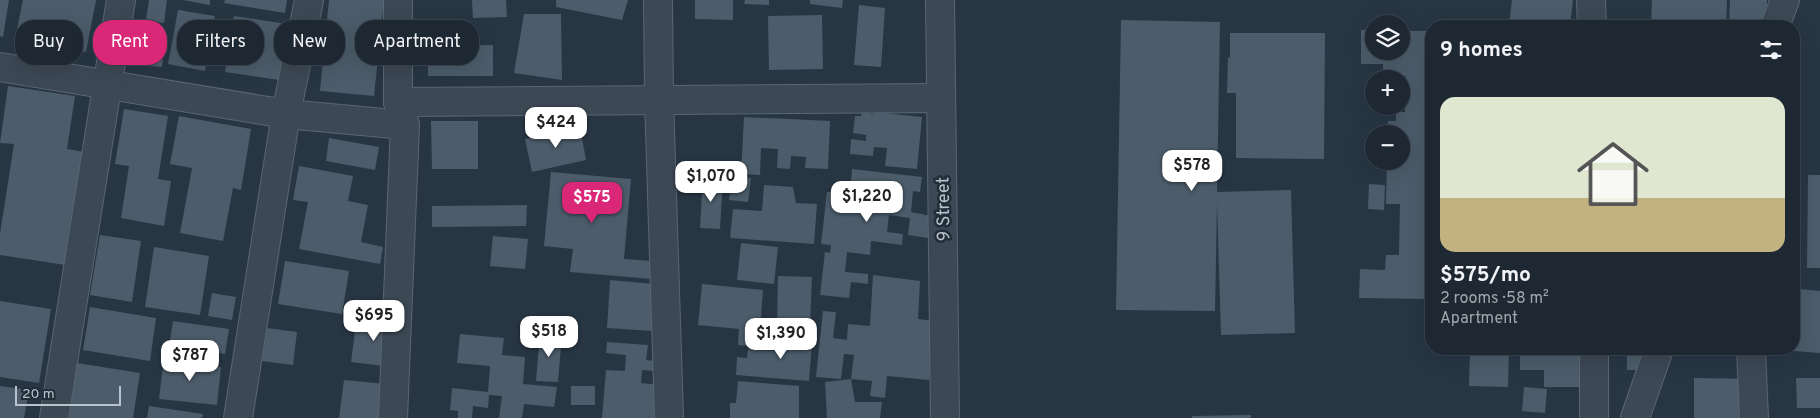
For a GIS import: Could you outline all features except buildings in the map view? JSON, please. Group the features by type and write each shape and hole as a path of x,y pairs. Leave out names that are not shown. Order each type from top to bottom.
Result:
{"street":[{"path":"54,418 121,0"},
{"path":"238,418 286,114 309,0"},
{"path":"393,418 401,113 398,0"},
{"path":"658,0 669,418"},
{"name":"9 Street","path":"940,0 945,418"},
{"path":"1591,0 1592,20"},
{"path":"1777,20 1785,0"},
{"path":"0,67 286,114 401,113 660,99 941,98"},
{"path":"1594,355 1594,418"},
{"path":"1635,418 1657,355"},
{"path":"1751,355 1754,418"}]}
